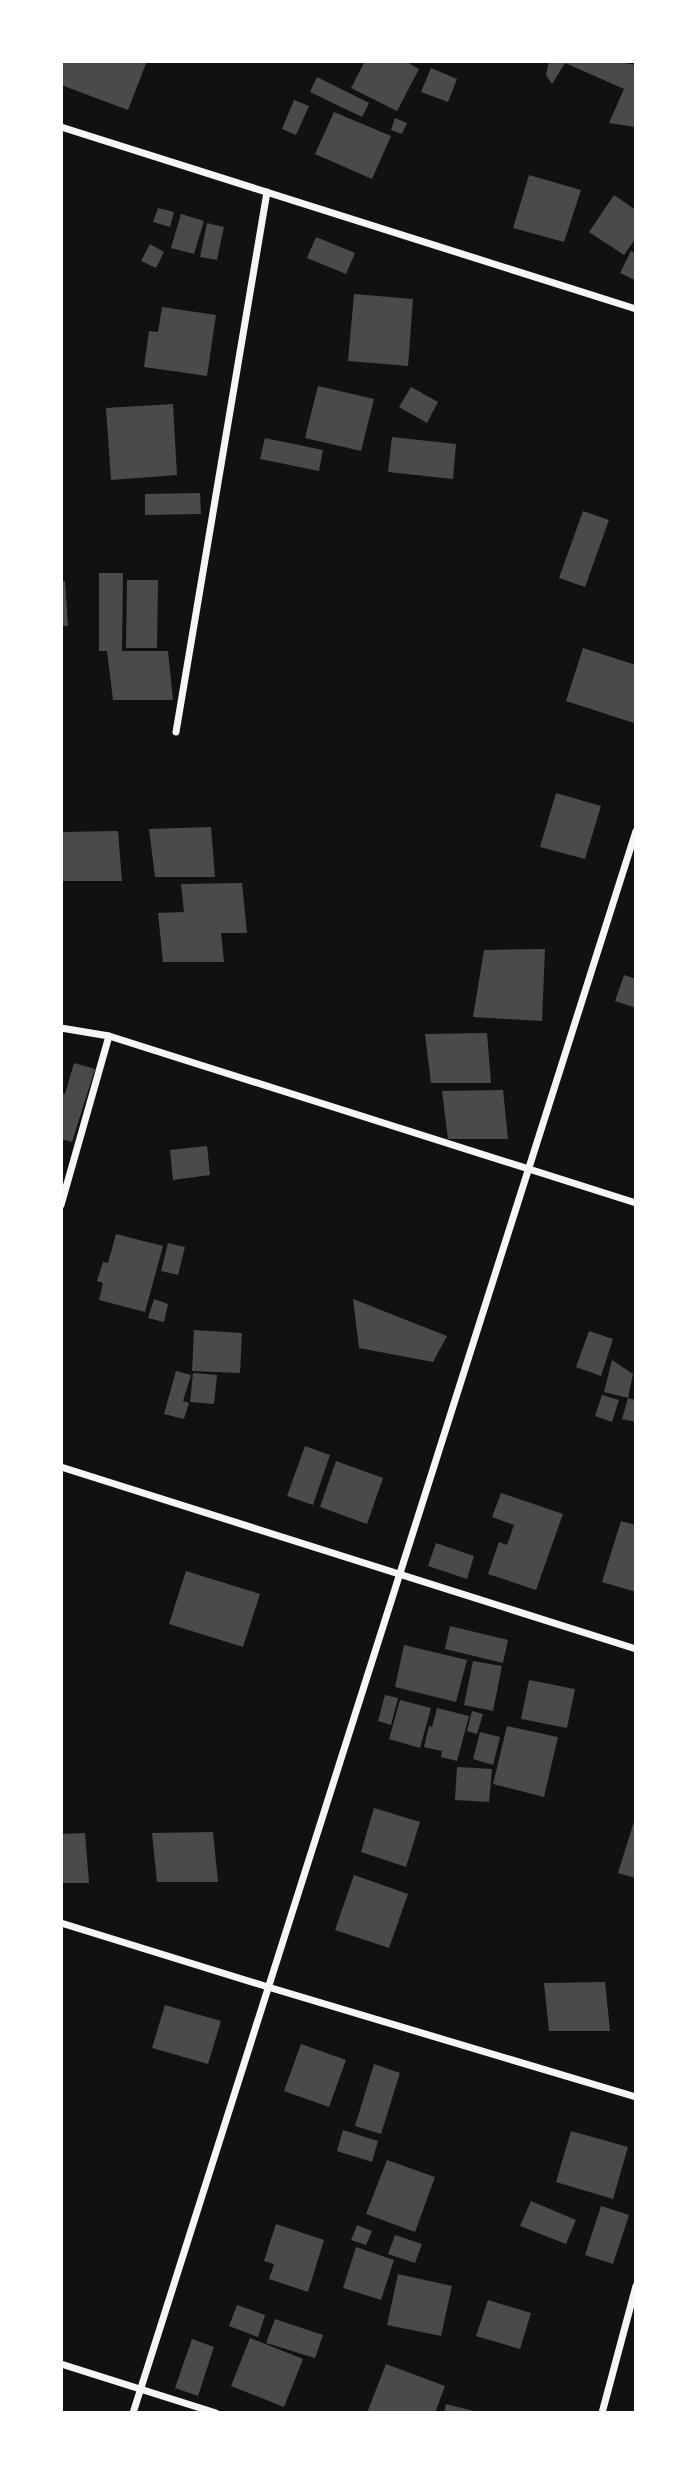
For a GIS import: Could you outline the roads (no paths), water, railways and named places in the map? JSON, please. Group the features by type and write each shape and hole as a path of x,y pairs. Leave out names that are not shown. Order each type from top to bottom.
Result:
{"street":[{"path":"61,127 636,309"},
{"path":"176,732 267,192"},
{"path":"133,2413 636,831"},
{"path":"61,1028 109,1036 636,1203"},
{"path":"61,1205 109,1036"},
{"path":"61,1466 636,1649"},
{"path":"61,1923 636,2097"},
{"path":"602,2413 636,2286"},
{"path":"61,2364 216,2413"}]}
